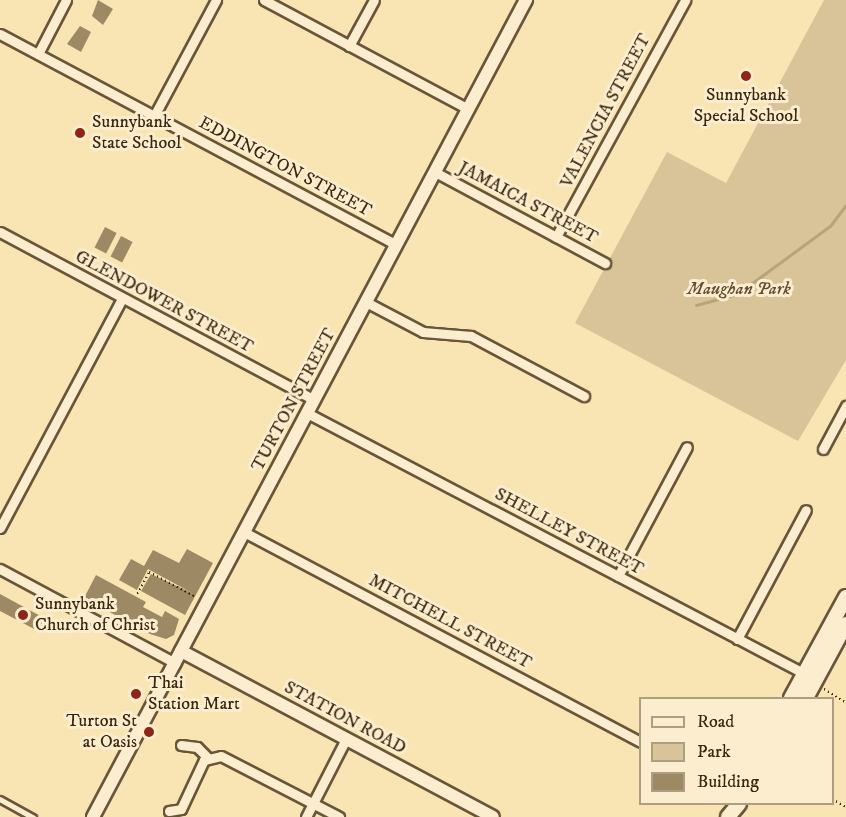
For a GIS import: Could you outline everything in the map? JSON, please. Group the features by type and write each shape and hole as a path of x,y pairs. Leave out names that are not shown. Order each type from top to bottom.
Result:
{"main road":[{"path":"807,697 846,597"},
{"path":"793,697 814,680 846,624"},
{"path":"728,817 740,805"}],"street":[{"path":"38,54 66,0"},
{"path":"154,116 216,0"},
{"path":"264,0 468,109"},
{"path":"349,46 374,0"},
{"name":"TURTON STREET","path":"93,817 526,0"},
{"name":"VALENCIA STREET","path":"556,237 684,0"},
{"name":"EDDINGTON STREET","path":"0,34 396,245"},
{"name":"JAMAICA STREET","path":"435,172 605,263"},
{"name":"GLENDOWER STREET","path":"0,232 314,400"},
{"path":"0,528 122,299"},
{"path":"366,302 423,332 471,336 584,396"},
{"path":"824,449 846,406"},
{"name":"SHELLEY STREET","path":"307,412 814,680"},
{"path":"618,576 687,447"},
{"path":"737,639 806,510"},
{"name":"MITCHELL STREET","path":"244,532 639,741"},
{"path":"0,569 174,663"},
{"name":"STATION ROAD","path":"181,651 493,817"},
{"path":"306,817 346,739"},
{"path":"181,745 197,747 208,758 232,761 339,817"},
{"path":"169,811 181,809 208,758"}],"lane":[{"path":"0,800 33,817"}],"path":[{"path":"137,594 149,572 196,597"},
{"path":"814,680 846,703"}],"green space":[{"name":"Maughan Park","path":"824,0 846,0 846,360 798,441 575,323 667,152 726,183"}],"building":[{"path":"98,0 113,9 103,25 92,16"},
{"path":"80,26 91,32 81,52 67,44"},
{"path":"105,227 117,233 106,253 95,247"},
{"path":"121,236 133,242 122,262 111,256"},
{"path":"187,549 213,563 185,615 141,591 151,574 192,593 148,569 137,590 119,580 131,559 144,566 153,550 179,563"},
{"path":"96,575 146,602 143,607 162,617 165,611 179,619 174,635 166,639 150,634 84,598"},
{"name":"Sunnybank Church of Christ","path":"0,594 44,618 38,631 0,611"}],"waterway":[{"path":"696,305 737,294 830,226 846,205"}],"place":[{"name":"Sunnybank Special School","path":"746,76"},
{"name":"Sunnybank State School","path":"80,133"},
{"name":"Sunnybank Church of Christ","path":"23,615"},
{"name":"Thai Station Mart","path":"136,694"},
{"name":"Turton St at Oasis","path":"149,732"}]}
